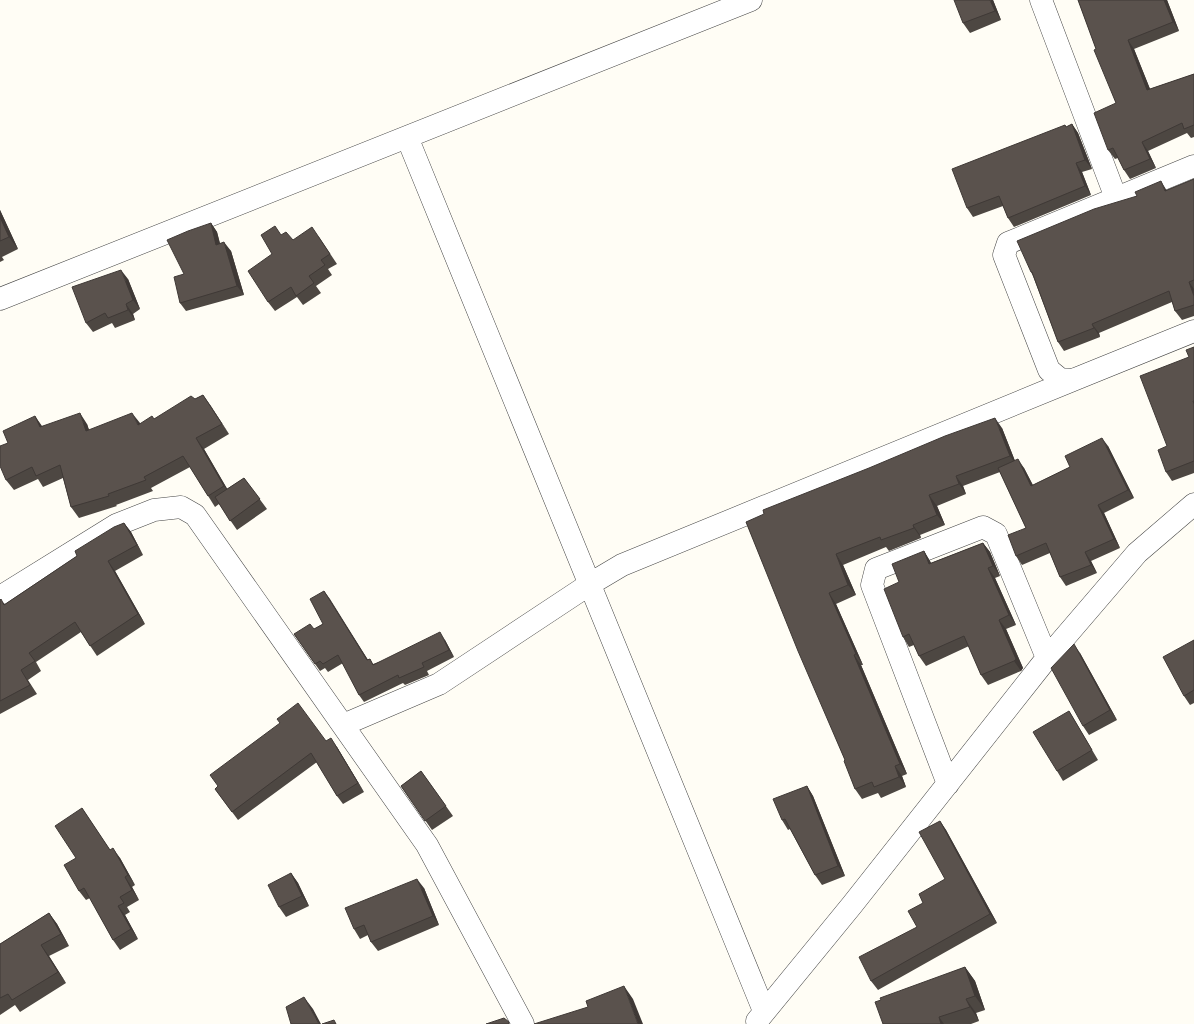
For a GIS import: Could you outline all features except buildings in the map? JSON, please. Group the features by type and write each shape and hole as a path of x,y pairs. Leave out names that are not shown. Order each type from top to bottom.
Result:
{"street":[{"path":"0,299 751,0"},
{"path":"1041,0 1116,198"},
{"path":"407,137 590,584 760,1018 852,905 1047,658 1137,554 1194,504"},
{"path":"1073,380 1060,379 1049,370 1004,255 1008,243 1194,166"},
{"path":"343,725 439,684 590,584 622,565 1194,331"},
{"path":"0,597 116,524 154,510 181,507 195,515 427,845 524,1024"},
{"path":"948,784 872,585 876,569 983,527 996,534 1047,658"}]}
